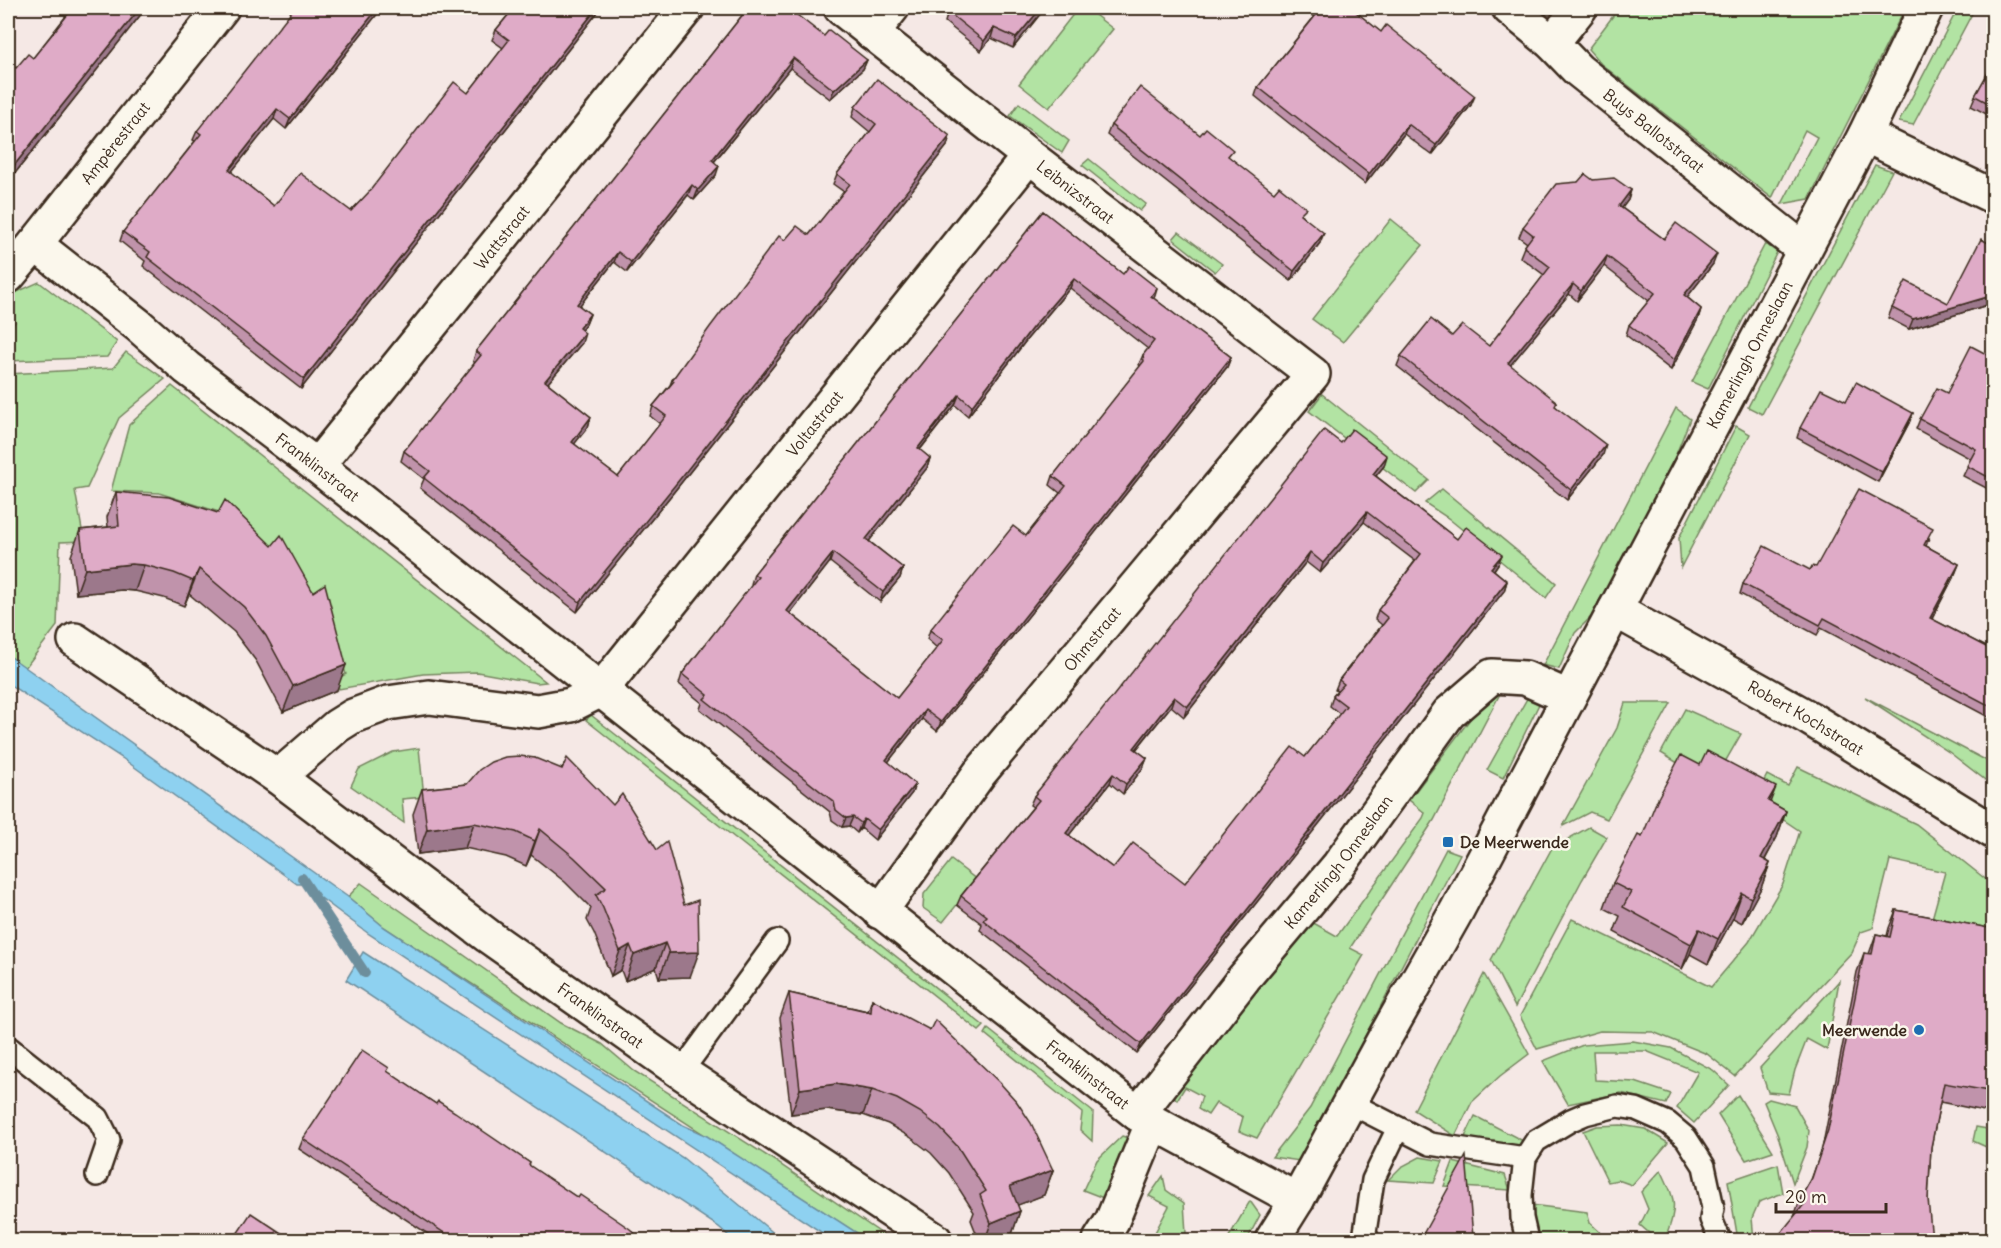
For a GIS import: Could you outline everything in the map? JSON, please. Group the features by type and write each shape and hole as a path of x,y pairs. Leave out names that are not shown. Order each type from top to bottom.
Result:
{"street":[{"name":"Ampèrestraat","path":"8,276 222,8"},
{"name":"Wattstraat","path":"317,466 687,8"},
{"name":"Leibnizstraat","path":"841,8 1313,374"},
{"path":"872,33 892,8"},
{"name":"Buys Ballotstraat","path":"1509,8 1552,43 1578,69 1804,250"},
{"path":"1552,43 1580,8"},
{"name":"Kamerlingh Onneslaan","path":"1272,1240 1297,1200 1456,912 1865,135 1926,8"},
{"path":"1865,135 1994,197"},
{"name":"Voltastraat","path":"601,690 1029,156"},
{"name":"Franklinstraat","path":"35,244 138,325 187,368 317,466 1145,1119 1297,1200"},
{"name":"Ohmstraat","path":"880,912 979,774 1313,374"},
{"name":"Robert Kochstraat","path":"1615,610 1809,718 1994,832"},
{"name":"Franklinstraat","path":"75,640 278,777 488,936 681,1072 935,1240"},
{"name":"Kamerlingh Onneslaan","path":"1145,1119 1244,978 1339,865 1449,712 1492,676 1525,678 1568,697"},
{"path":"278,777 337,726 353,716 388,703 429,697 538,711 571,705 601,690"},
{"path":"1100,1240 1112,1221 1145,1119"}],"lane":[{"path":"681,1072 777,942"},
{"path":"8,1047 98,1118 109,1140 97,1175"},
{"path":"1350,1103 1430,1144 1525,1158"},
{"path":"1527,1240 1522,1218 1525,1158 1536,1141 1571,1120 1617,1106 1636,1109 1668,1123 1686,1138 1704,1166 1713,1208 1706,1240"},
{"path":"1368,1240 1365,1232 1373,1180 1398,1128"},
{"path":"1711,1219 1720,1240"}],"green space":[{"path":"1078,8 1086,8 1113,29 1049,108 1019,84"},
{"path":"1619,8 1905,8 1809,199 1782,204 1817,137 1805,130 1772,198 1601,64 1588,49"},
{"path":"1958,8 1975,8 1913,125 1899,122"},
{"path":"1019,103 1069,141 1062,153 1010,116"},
{"path":"1089,159 1146,204 1140,211 1082,165"},
{"path":"1875,165 1892,171 1762,414 1748,407"},
{"path":"1391,219 1423,245 1343,342 1312,319"},
{"path":"1179,232 1222,264 1215,272 1173,239"},
{"path":"1765,244 1777,252 1708,389 1692,382"},
{"path":"39,282 117,342 107,357 8,361 8,331 15,322 8,303 8,296"},
{"path":"126,352 165,379 119,418 87,488 75,490 84,541 60,542 57,626 25,668 8,655 8,374 113,368"},
{"path":"172,386 546,682 537,683 477,672 423,674 339,689 336,679 346,674 320,599 276,550 222,513 159,493 111,491 129,425"},
{"path":"1322,394 1429,480 1416,493 1309,411"},
{"path":"1676,408 1690,419 1664,485 1597,611 1575,633 1559,669 1543,665"},
{"path":"1736,426 1750,434 1681,567 1679,538"},
{"path":"1442,489 1556,583 1546,598 1448,518 1425,503"},
{"path":"1502,690 1434,820 1350,948 1364,955 1257,1138 1239,1131 1243,1117 1216,1103 1208,1115 1198,1109 1202,1096 1185,1087 1177,1100 1171,1093 1310,921 1337,936 1423,818 1425,813 1409,800 1486,698"},
{"path":"1529,695 1540,702 1503,778 1487,770"},
{"path":"1865,697 1993,764 1993,786 1949,752"},
{"path":"1625,703 1671,703 1607,819 1590,812 1563,826 1617,728"},
{"path":"1685,709 1741,734 1717,776 1691,771 1661,753"},
{"path":"591,715 984,1026 979,1031 586,720"},
{"path":"419,748 424,797 402,799 404,823 351,786 359,769 393,752"},
{"path":"1798,767 1916,824 1993,885 1993,937 1930,926 1945,872 1890,860 1873,928 1861,932 1852,952 1735,1076 1707,1054 1653,1032 1600,1031 1537,1049 1520,1016 1572,919 1711,987 1749,942 1783,884 1800,831 1754,800 1767,775 1788,786"},
{"path":"1589,827 1607,837 1515,1007 1491,960 1552,848"},
{"path":"1446,849 1460,854 1300,1161 1272,1157 1310,1108"},
{"path":"951,860 977,880 943,922 923,908 924,894"},
{"path":"361,883 561,1023 602,1044 634,1071 775,1161 891,1240 867,1240 384,927 348,897"},
{"path":"1484,974 1529,1054 1500,1076 1472,1102 1455,1136 1414,1110"},
{"path":"1839,981 1827,1050 1807,1039 1789,1094 1768,1092 1760,1068"},
{"path":"988,1029 1093,1112 1092,1141 1080,1130 1082,1113 985,1034"},
{"path":"1633,1041 1671,1048 1713,1070 1729,1085 1694,1123 1677,1108 1698,1072 1646,1051 1593,1051 1595,1080 1635,1082 1671,1094 1666,1104 1621,1093 1568,1104 1543,1061 1583,1045"},
{"path":"1738,1095 1773,1151 1746,1160 1718,1115"},
{"path":"1769,1099 1795,1106 1809,1131 1807,1147 1793,1183 1764,1102"},
{"path":"1475,1116 1529,1144 1507,1150 1464,1139"},
{"path":"1621,1125 1645,1129 1668,1143 1632,1185 1618,1180 1608,1182 1583,1131 1597,1126"},
{"path":"1976,1127 1993,1130 1993,1150 1973,1141"},
{"path":"1122,1136 1128,1138 1106,1199 1083,1190 1097,1160"},
{"path":"1420,1157 1443,1161 1434,1183 1388,1180 1401,1167"},
{"path":"1453,1162 1505,1175 1510,1190 1444,1186"},
{"path":"1778,1164 1783,1193 1759,1202 1752,1218 1754,1240 1738,1240 1728,1181"},
{"path":"1661,1170 1670,1190 1673,1212 1665,1240 1657,1240 1640,1225 1648,1209 1641,1192"},
{"path":"1163,1176 1166,1190 1184,1203 1186,1233 1182,1240 1151,1240 1169,1206 1149,1196"},
{"path":"1250,1201 1260,1215 1247,1240 1227,1240"},
{"path":"1531,1205 1587,1212 1590,1223 1602,1234 1600,1240 1537,1240 1533,1231"}],"water":[{"path":"8,655 348,897 384,927 683,1125 707,1136 868,1240 833,1240 369,934 302,884 297,884 122,758 13,687 8,683"},
{"path":"363,952 683,1158 782,1240 733,1240 719,1227 346,980"}],"building":[{"path":"73,8 140,8 8,173 8,65 9,63 16,68 28,54 33,58"},
{"path":"294,8 378,8 290,119 277,109 229,170 274,206 300,173 351,211 369,192 454,82 468,93 509,40 496,30 514,8 597,8 304,379 147,257 150,252 123,232 201,134 197,131"},
{"path":"748,8 788,8 824,36 829,30 867,60 834,90 793,58 712,160 719,166 698,190 692,185 631,262 618,252 577,304 590,314 579,328 585,333 545,381 591,417 572,442 618,477 666,416 653,406 674,381 672,380 710,327 779,236 785,240 797,226 809,235 850,184 837,174 876,124 855,107 877,79 950,136 684,474 580,602 424,478 430,471 404,451 481,355 476,351"},
{"path":"952,8 1041,8 1016,38 994,28 984,41 948,12"},
{"path":"1318,8 1351,8 1381,32 1386,25 1475,96 1436,145 1408,124 1369,174 1258,87 1320,10"},
{"path":"1994,62 1994,106 1975,96"},
{"path":"1140,87 1200,135 1206,128 1233,150 1228,156 1274,192 1279,186 1306,208 1300,214 1324,233 1294,271 1111,125"},
{"path":"1585,174 1593,180 1614,178 1631,190 1619,206 1664,239 1676,223 1717,254 1684,295 1701,309 1674,360 1629,325 1655,293 1607,256 1581,291 1573,284 1508,363 1557,402 1555,406 1606,445 1571,490 1401,356 1431,319 1452,336 1462,325 1489,346 1550,267 1524,247 1533,235 1523,227 1556,184 1578,182"},
{"path":"1043,211 1123,274 1129,266 1157,288 1151,296 1231,357 941,722 925,710 886,760 915,784 878,830 864,819 861,823 853,817 846,818 836,810 834,802 704,699 708,695 682,674 758,577 754,574","holes":["1074,279 1154,341 1143,355 1144,361 1053,476 1066,486 1026,536 1013,526 930,630 943,640 897,698 787,611 833,553 883,592 903,568 866,539 930,458 918,448 959,395 972,406 1032,328"]},
{"path":"1981,239 1994,246 1994,295 1913,319 1892,308 1906,281 1948,303"},
{"path":"1971,346 1994,358 1994,480 1967,466 1976,449 1920,419 1937,388 1947,393"},
{"path":"1856,382 1913,413 1882,472 1800,428 1821,389 1846,401"},
{"path":"1352,429 1387,456 1373,474 1457,539 1466,527 1502,555 1491,568 1507,581 1141,1044 983,920 987,916 961,896 1039,800 1034,796 1324,430 1341,443","holes":["1367,512 1421,554 1378,610 1388,618 1339,680 1344,684 1333,696 1346,706 1305,757 1292,747 1185,883 1133,843 1113,868 1066,833 1113,774 1126,784 1147,758 1134,748 1174,697 1187,707 1310,552 1323,563"]},
{"path":"1859,489 1933,528 1924,545 1959,564 1930,618 1994,651 1994,708 1824,618 1820,625 1743,584 1764,546 1810,570 1812,566 1816,567"},
{"path":"116,492 169,497 218,513 225,500 272,546 281,535 313,592 325,584 346,665 293,686 266,636 244,607 199,569 193,581 144,565 131,564 85,569 80,530 119,526"},
{"path":"1707,751 1776,787 1768,801 1786,811 1761,858 1770,863 1751,898 1742,893 1718,939 1699,929 1691,944 1623,907 1631,892 1613,883 1638,835 1642,837 1657,800 1681,755 1700,765"},
{"path":"505,757 535,758 562,769 567,758 613,805 622,794 657,850 667,842 684,905 698,900 699,952 669,953 665,943 634,955 630,945 620,951 596,895 606,888 540,829 535,841 516,832 474,823 427,829 422,789 467,784 479,770 491,762"},
{"name":"Meerwende","path":"1896,910 1994,929 1994,1092 1944,1083 1931,1147 1928,1199 1932,1240 1775,1240 1806,1202 1800,1199 1812,1178 1828,1130 1864,953 1872,954 1876,934 1890,937"},
{"path":"789,993 871,1012 872,999 930,1030 935,1020 1017,1102 1031,1123 1053,1170 1010,1186 1020,1211 991,1223 980,1195 986,1191 958,1147 920,1112 897,1099 872,1090 836,1084 800,1089"},
{"path":"362,1050 389,1068 387,1071 436,1104 438,1101 455,1112 578,1198 580,1195 630,1229 642,1240 455,1240 303,1139"},
{"path":"1466,1156 1475,1240 1424,1240 1422,1236"},
{"path":"251,1213 292,1240 233,1240"}],"waterway":[{"path":"302,878 365,973"}],"place":[{"name":"De Meerwende","path":"1448,842"},
{"name":"Meerwende","path":"1919,1030"}]}
